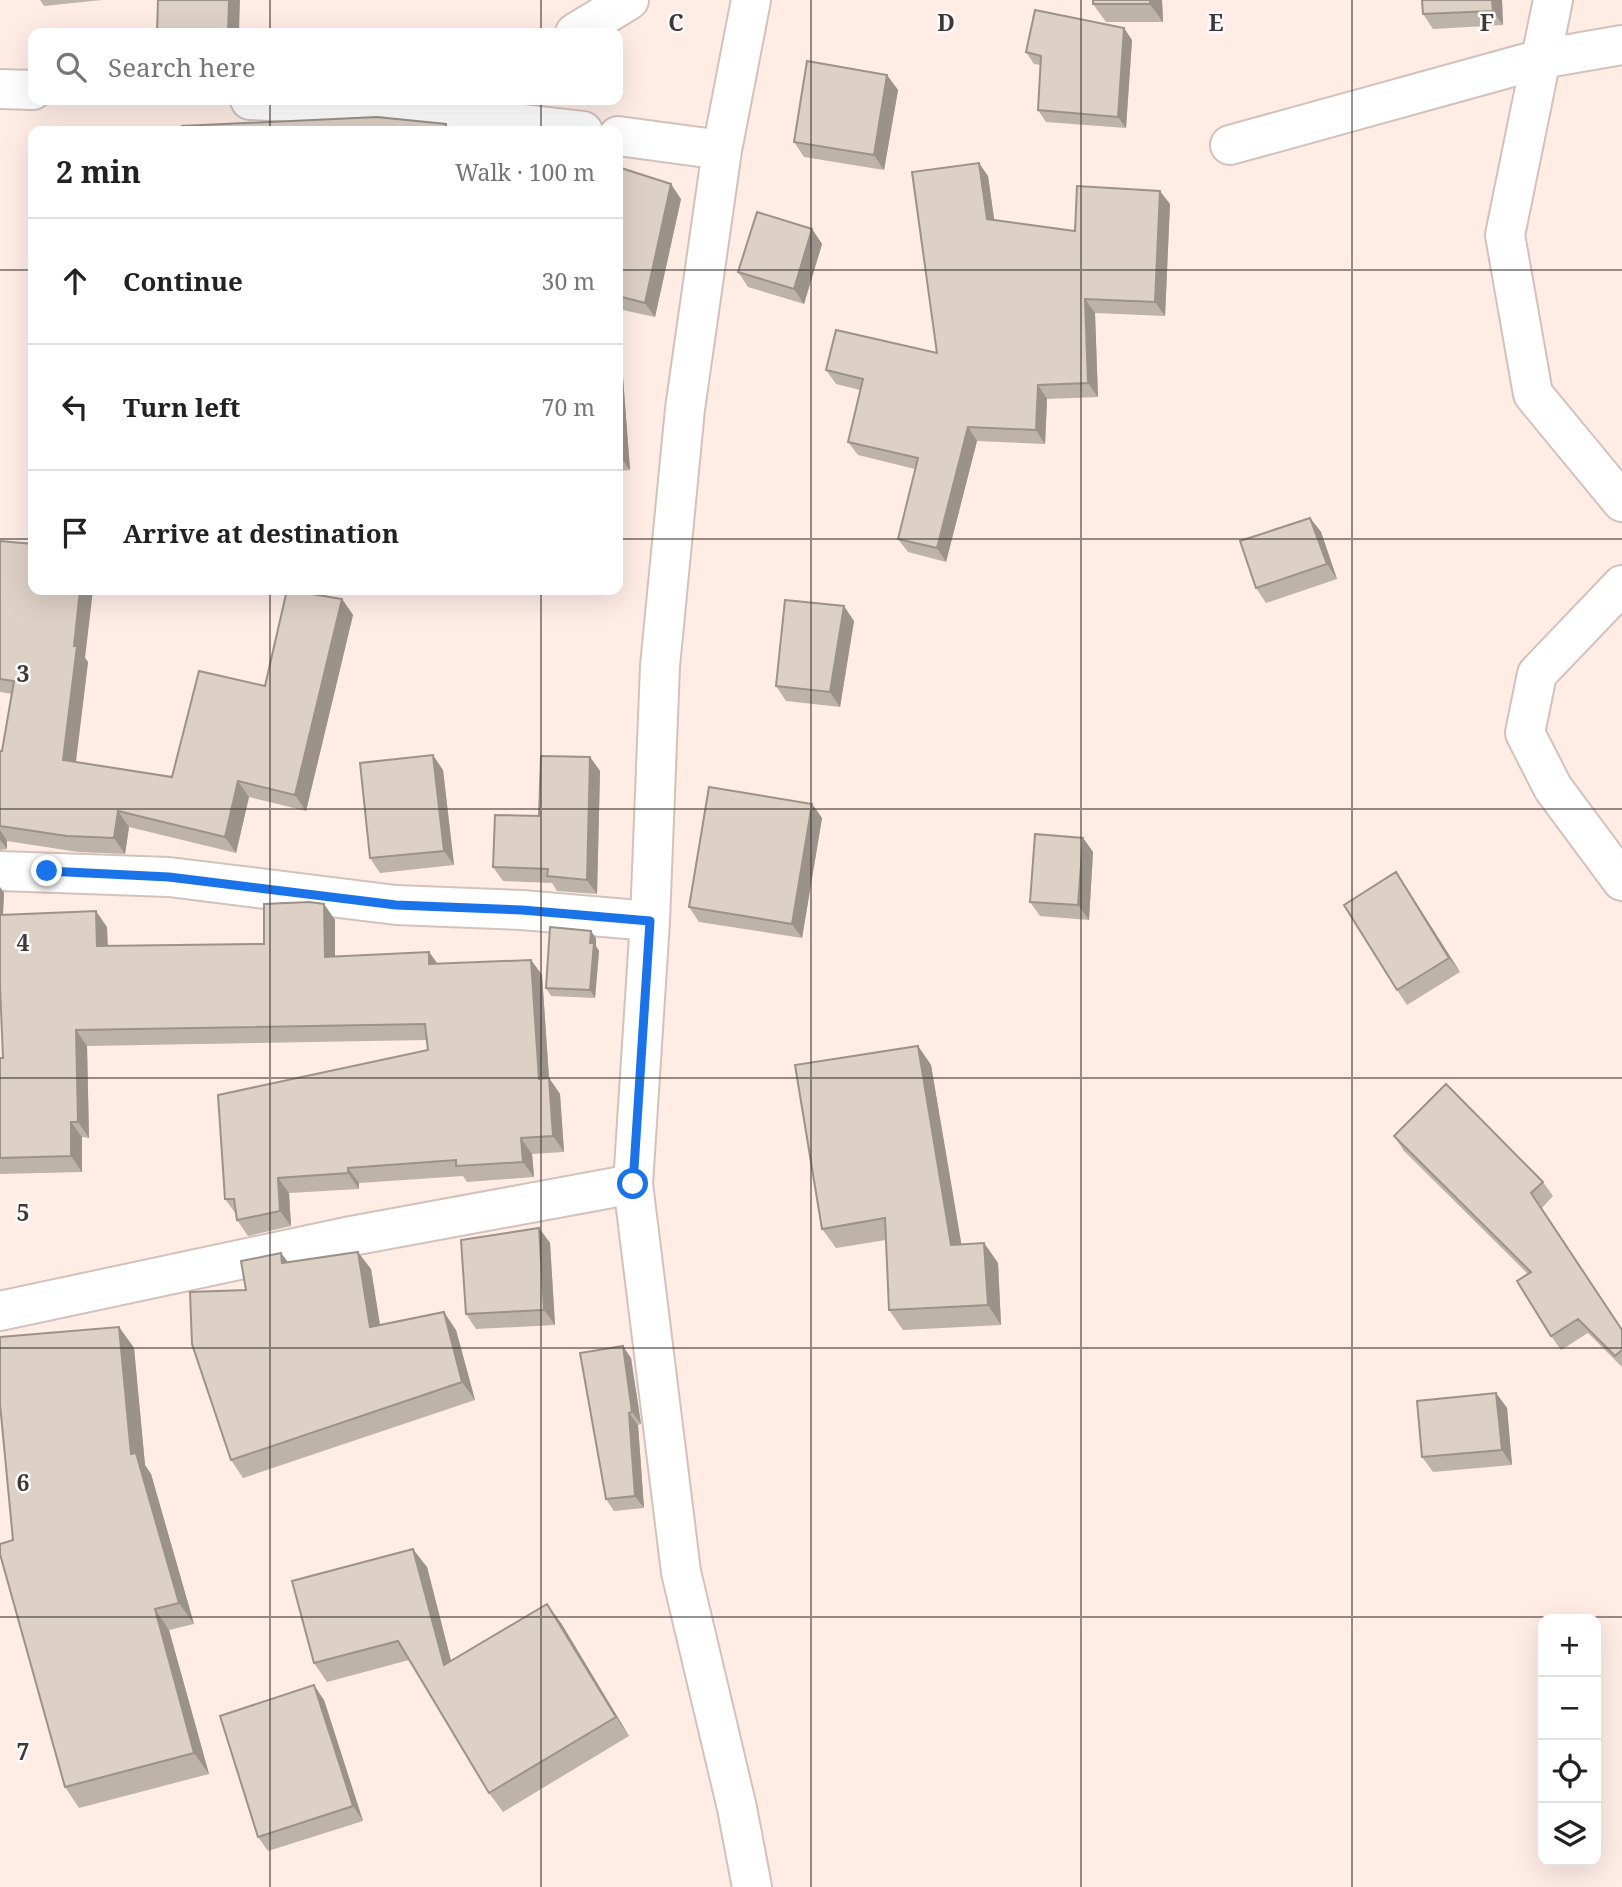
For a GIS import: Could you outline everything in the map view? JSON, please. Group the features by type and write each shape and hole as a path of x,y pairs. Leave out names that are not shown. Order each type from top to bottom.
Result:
{"street":[{"path":"583,28 629,0"},
{"path":"751,0 722,149 685,409 661,652 650,921 633,1184 681,1572 737,1808 752,1887"},
{"path":"1553,0 1505,235 1533,394 1622,502"},
{"path":"1230,145 1541,60 1622,46"},
{"path":"0,89 28,90"},
{"path":"358,105 472,108 559,126"},
{"path":"623,137 722,149"},
{"path":"1622,586 1537,674 1525,733 1553,788 1622,881"},
{"path":"0,871 169,877 396,905 522,910 650,921"},
{"path":"0,1311 345,1237 633,1184"}],"building":[{"path":"158,0 229,0 228,28 157,28"},
{"path":"1093,0 1150,0 1150,4 1093,4"},
{"path":"1422,0 1492,0 1493,11 1423,14"},
{"path":"1035,10 1124,28 1118,117 1038,110 1041,56 1026,52"},
{"path":"807,61 887,75 874,155 794,142"},
{"path":"377,117 446,124 446,126 182,126"},
{"path":"979,163 987,219 1075,231 1077,186 1160,191 1155,302 1085,299 1088,383 1038,385 1036,430 968,427 937,548 898,539 918,458 848,442 863,379 826,370 836,330 937,353 912,172"},
{"path":"623,169 671,184 645,303 623,297"},
{"path":"757,212 812,229 794,289 738,272"},
{"path":"1310,518 1327,564 1256,588 1240,541"},
{"path":"0,541 28,544 28,595 79,595 74,646 77,646 63,760 172,777 199,671 265,686 286,595 318,595 342,599 295,795 238,781 225,837 118,811 114,838 67,836 0,826 0,751 14,681 0,679"},
{"path":"785,600 844,606 830,692 776,686"},
{"path":"433,755 444,851 370,858 360,763"},
{"path":"541,756 590,757 587,880 547,876 548,869 493,867 495,815 539,816"},
{"path":"709,787 812,804 792,924 689,907"},
{"path":"1035,834 1083,838 1078,905 1030,902"},
{"path":"1396,872 1449,958 1397,990 1344,905"},
{"path":"264,904 324,904 325,957 429,952 429,964 531,960 539,1079 549,1078 553,1136 521,1138 523,1162 456,1166 456,1160 348,1168 348,1173 278,1178 280,1211 237,1220 234,1199 225,1199 218,1095 428,1050 425,1024 76,1030 78,1122 71,1122 71,1156 0,1158 0,1058 3,1058 0,915 96,911 97,946 264,944"},
{"path":"550,927 591,931 590,943 594,943 590,990 546,988"},
{"path":"918,1046 951,1245 984,1243 988,1305 889,1310 885,1218 822,1229 795,1065"},
{"path":"1446,1084 1543,1182 1531,1193 1622,1330 1622,1350 1615,1356 1578,1319 1551,1336 1517,1281 1531,1272 1394,1136"},
{"path":"539,1228 544,1310 466,1314 461,1240"},
{"path":"358,1252 370,1327 444,1312 462,1382 231,1460 192,1344 190,1292 246,1290 241,1261 281,1253 282,1263"},
{"path":"119,1327 131,1454 136,1453 179,1603 155,1609 194,1753 65,1787 0,1554 0,1544 13,1540 0,1404 0,1337"},
{"path":"623,1346 632,1412 629,1413 635,1496 606,1499 580,1353"},
{"path":"1496,1393 1502,1450 1422,1457 1417,1401"},
{"path":"413,1549 444,1665 547,1604 616,1717 489,1793 398,1641 314,1663 292,1581"},
{"path":"314,1685 353,1806 258,1837 220,1716"}],"route":[{"path":"47,871 169,877 396,905 522,910 650,921 633,1184"}]}
